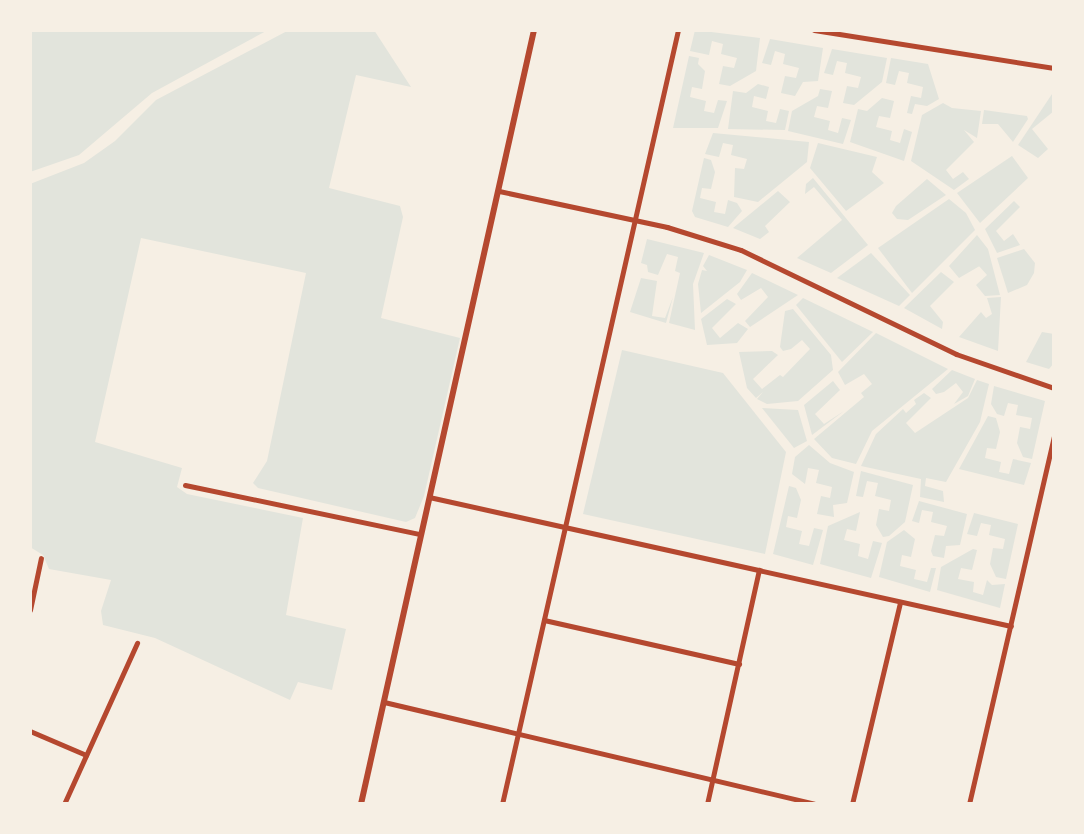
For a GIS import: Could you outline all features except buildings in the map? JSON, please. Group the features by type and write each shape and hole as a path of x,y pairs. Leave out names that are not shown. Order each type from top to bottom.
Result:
{"street":[{"path":"361,804 534,30"},
{"path":"502,804 678,30"},
{"path":"814,30 1054,68"},
{"path":"498,191 635,220 742,250 956,354 1054,388"},
{"path":"969,804 1054,436"},
{"path":"184,485 420,534"},
{"path":"430,497 1011,626"},
{"path":"30,610 41,558"},
{"path":"707,804 760,570"},
{"path":"852,804 900,602"},
{"path":"544,620 739,664"},
{"path":"64,804 137,643"},
{"path":"384,702 814,804"},
{"path":"30,731 86,754"}],"shaded area":[{"path":"30,30 268,30 152,93 79,155 30,172"},
{"path":"289,30 374,30 411,87 356,75 329,188 400,206 403,217 381,318 460,338 424,496 415,518 406,522 258,488 253,483 267,461 306,273 141,238 95,442 182,468 177,487 187,494 303,518 286,615 346,629 332,690 298,682 290,700 155,638 103,625 101,611 111,580 49,569 43,555 30,547 30,184 84,163 115,141 156,100"},
{"path":"695,30 760,38 756,71 730,86 719,84 723,66 734,68 737,58 721,54 723,44 712,41 709,55 690,51"},
{"path":"770,39 823,48 818,81 803,82 795,96 781,93 785,76 796,78 799,68 783,64 785,54 775,51 771,65 762,63"},
{"path":"832,49 887,58 882,82 854,105 843,103 847,86 858,88 861,77 845,73 847,63 837,61 833,75 824,73"},
{"path":"689,56 699,58 698,64 705,71 702,89 692,87 690,97 706,101 704,111 714,113 718,100 727,101 718,128 673,128"},
{"path":"891,58 928,64 939,99 927,106 915,104 912,114 907,113 911,96 921,98 923,87 907,83 909,73 899,71 895,85 886,83"},
{"path":"758,84 769,87 766,99 754,96 752,107 768,111 766,121 776,123 780,109 789,111 785,130 728,129 733,91 746,93"},
{"path":"820,89 832,91 828,108 817,106 814,117 830,121 828,130 838,133 842,118 851,120 843,144 788,131 792,111 818,96"},
{"path":"1052,94 1054,111 1032,129 1048,149 1038,158 1018,145"},
{"path":"882,98 894,101 890,118 879,116 876,127 892,131 890,140 900,143 904,129 912,132 904,161 850,142 858,109 867,111"},
{"path":"943,103 952,108 981,111 977,138 964,130 974,142 946,170 953,179 963,172 969,179 954,190 911,161 922,115"},
{"path":"984,110 1028,119 1013,142 998,124 982,124"},
{"path":"713,133 809,142 807,162 758,202 734,197 735,168 744,169 747,159 731,155 733,145 723,143 719,157 705,154"},
{"path":"818,143 877,157 872,172 884,183 846,211 810,168"},
{"path":"1012,156 1028,178 980,223 957,193"},
{"path":"704,158 711,160 715,172 711,189 702,188 700,198 716,202 714,212 725,214 728,200 737,203 742,211 728,227 695,217 692,211"},
{"path":"813,178 868,245 831,273 797,258 842,220 814,187 805,194 806,184"},
{"path":"927,179 946,195 908,220 897,219 892,213 896,206"},
{"path":"778,191 790,202 765,226 769,232 760,239 733,228"},
{"path":"949,199 966,213 975,230 912,293 878,248"},
{"path":"1014,201 1020,207 996,231 1004,241 1013,234 1020,245 997,253 985,229"},
{"path":"977,235 988,249 1000,295 985,296 976,285 987,275 979,266 959,278 949,266"},
{"path":"647,239 704,253 693,284 695,330 669,323 680,273 675,271 678,257 667,254 658,275 648,272 647,265 641,263"},
{"path":"1024,249 1035,263 1034,273 1027,285 1008,293 997,258"},
{"path":"871,253 910,295 899,306 837,278"},
{"path":"709,255 747,270 740,282 701,313 698,284 702,270 707,271 703,266"},
{"path":"941,272 954,282 930,306 943,322 942,329 904,308"},
{"path":"752,273 798,295 750,327 745,321 768,297 761,288 741,300 737,294"},
{"path":"641,278 657,281 652,316 665,318 673,297 666,323 630,312"},
{"path":"1001,297 998,351 959,337 981,312 986,318 992,314 987,298"},
{"path":"803,298 873,332 842,362 796,305"},
{"path":"727,299 736,304 712,328 720,338 738,323 748,329 737,343 707,345 701,319"},
{"path":"793,309 831,355 833,370 798,401 767,404 757,399 763,392 756,398 747,388 739,352 772,351 778,355 753,379 762,389 780,375 783,377 810,349 802,340 791,349 783,351 780,347 785,311"},
{"path":"1042,332 1054,334 1054,363 1049,369 1026,362"},
{"path":"876,333 948,369 872,431 856,464 832,458 814,439 864,397 861,393 872,384 864,374 845,385 838,372"},
{"path":"622,350 723,373 786,452 765,554 583,514"},
{"path":"952,370 975,379 968,396 954,404 963,392 956,383 936,394 932,389"},
{"path":"977,380 989,384 980,422 946,482 926,478 925,486 943,491 944,502 920,497 921,479 861,466 876,434 903,409 906,413 916,404 914,400 924,393 931,398 906,423 915,433 968,398"},
{"path":"833,381 840,390 815,414 824,424 844,411 812,435 804,405"},
{"path":"994,386 1045,401 1032,459 1023,457 1017,443 1020,427 1030,429 1032,418 1016,415 1018,405 1008,403 1004,416 997,414 991,404"},
{"path":"762,408 798,410 807,441 794,448"},
{"path":"988,416 996,418 1000,432 996,449 987,448 985,458 1001,462 999,472 1009,474 1013,459 1031,463 1024,485 959,469"},
{"path":"809,445 830,463 854,472 847,503 833,505 834,517 817,514 821,496 830,498 832,487 816,483 819,470 808,468 805,484 792,474 795,457"},
{"path":"861,471 913,485 905,522 889,536 883,537 876,525 879,509 889,511 891,500 875,496 878,483 867,481 863,497 856,496"},
{"path":"789,486 796,488 801,500 797,518 788,516 786,527 802,531 799,544 809,546 814,528 823,530 813,565 773,554"},
{"path":"919,501 967,514 960,545 946,546 944,558 933,556 931,551 935,535 944,536 947,526 931,522 933,512 922,510 919,523 912,521"},
{"path":"860,512 856,531 847,529 844,540 860,544 858,556 868,559 873,541 882,543 871,578 820,564 828,526"},
{"path":"974,513 1018,524 1006,579 996,577 990,564 993,548 1003,549 1005,539 989,535 991,525 981,523 977,536 967,534"},
{"path":"904,530 915,539 911,557 902,555 900,566 916,570 914,579 927,582 931,568 936,568 930,592 879,577 887,542"},
{"path":"977,550 972,570 961,568 958,579 974,582 973,592 983,595 987,580 992,585 1005,584 1000,608 937,590 941,567"}]}
